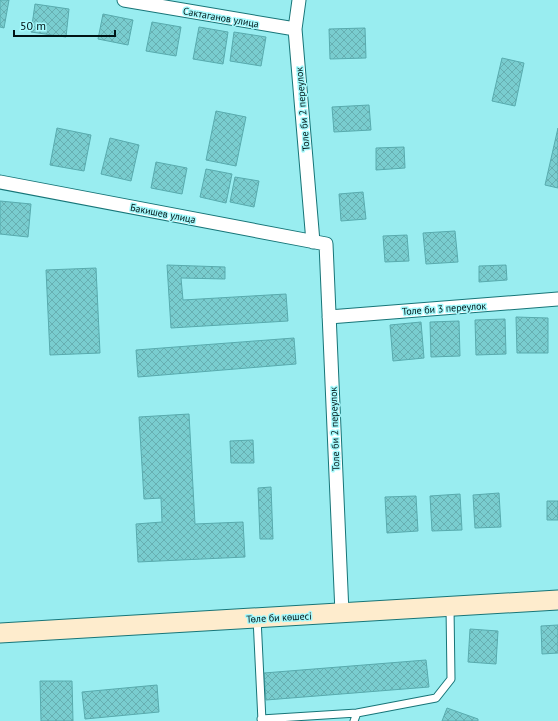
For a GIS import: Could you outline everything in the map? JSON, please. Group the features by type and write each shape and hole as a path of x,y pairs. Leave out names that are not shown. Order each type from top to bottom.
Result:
{"street":[{"name":"Сактаганов улица","path":"124,0 295,29"},
{"name":"Толе би 2 переулок","path":"299,0 295,29 329,317 342,613"},
{"name":"Бакишев улица","path":"0,182 320,243"},
{"name":"Толе би 3 переулок","path":"329,317 558,299"},
{"name":"Төле би көшесі","path":"0,633 558,600"}],"lane":[{"path":"257,618 261,720 357,713 436,698 450,679 450,607"},
{"path":"354,721 357,713"}],"building":[{"path":"0,0 9,0 4,28 0,27"},
{"path":"35,4 69,9 66,37 31,32"},
{"path":"103,14 133,20 128,45 98,39"},
{"path":"152,22 181,27 176,56 146,51"},
{"path":"199,27 228,32 223,64 193,59"},
{"path":"365,28 366,58 330,59 329,29"},
{"path":"234,32 266,37 261,66 230,61"},
{"path":"502,58 524,63 515,106 492,101"},
{"path":"369,105 371,130 334,132 332,107"},
{"path":"216,111 246,117 236,166 206,160"},
{"path":"57,128 91,135 84,171 50,165"},
{"path":"558,128 558,188 545,185"},
{"path":"110,138 139,145 131,181 101,174"},
{"path":"404,147 405,168 376,170 376,148"},
{"path":"156,162 187,168 182,194 151,188"},
{"path":"206,169 232,174 226,203 200,197"},
{"path":"235,177 259,181 254,207 230,202"},
{"path":"363,192 366,219 341,221 339,194"},
{"path":"0,201 31,204 28,237 0,234"},
{"path":"455,231 458,262 426,264 423,233"},
{"path":"407,235 409,261 385,262 383,236"},
{"path":"167,265 225,267 225,279 181,278 183,300 286,294 288,321 171,328"},
{"path":"506,265 507,280 479,282 479,266"},
{"path":"96,268 100,353 50,355 46,270"},
{"path":"516,317 548,318 548,353 517,353"},
{"path":"505,319 506,354 476,355 475,320"},
{"path":"459,321 460,356 431,357 430,322"},
{"path":"421,322 424,358 393,361 390,325"},
{"path":"294,338 296,364 138,377 136,350"},
{"path":"189,414 195,524 243,522 245,557 138,562 136,524 162,522 161,498 144,499 139,417"},
{"path":"253,440 254,463 231,463 230,441"},
{"path":"271,487 273,539 260,539 258,488"},
{"path":"499,493 501,527 475,528 473,495"},
{"path":"460,494 462,530 432,531 430,496"},
{"path":"416,496 418,531 387,533 385,497"},
{"path":"547,501 558,501 558,520 547,520"},
{"path":"558,625 558,653 542,654 541,626"},
{"path":"470,629 498,631 496,664 468,662"},
{"path":"426,660 429,687 266,700 264,673"},
{"path":"40,681 72,681 73,721 41,721"},
{"path":"157,685 159,712 85,719 82,692"},
{"path":"447,708 478,719 478,721 442,721"}]}
